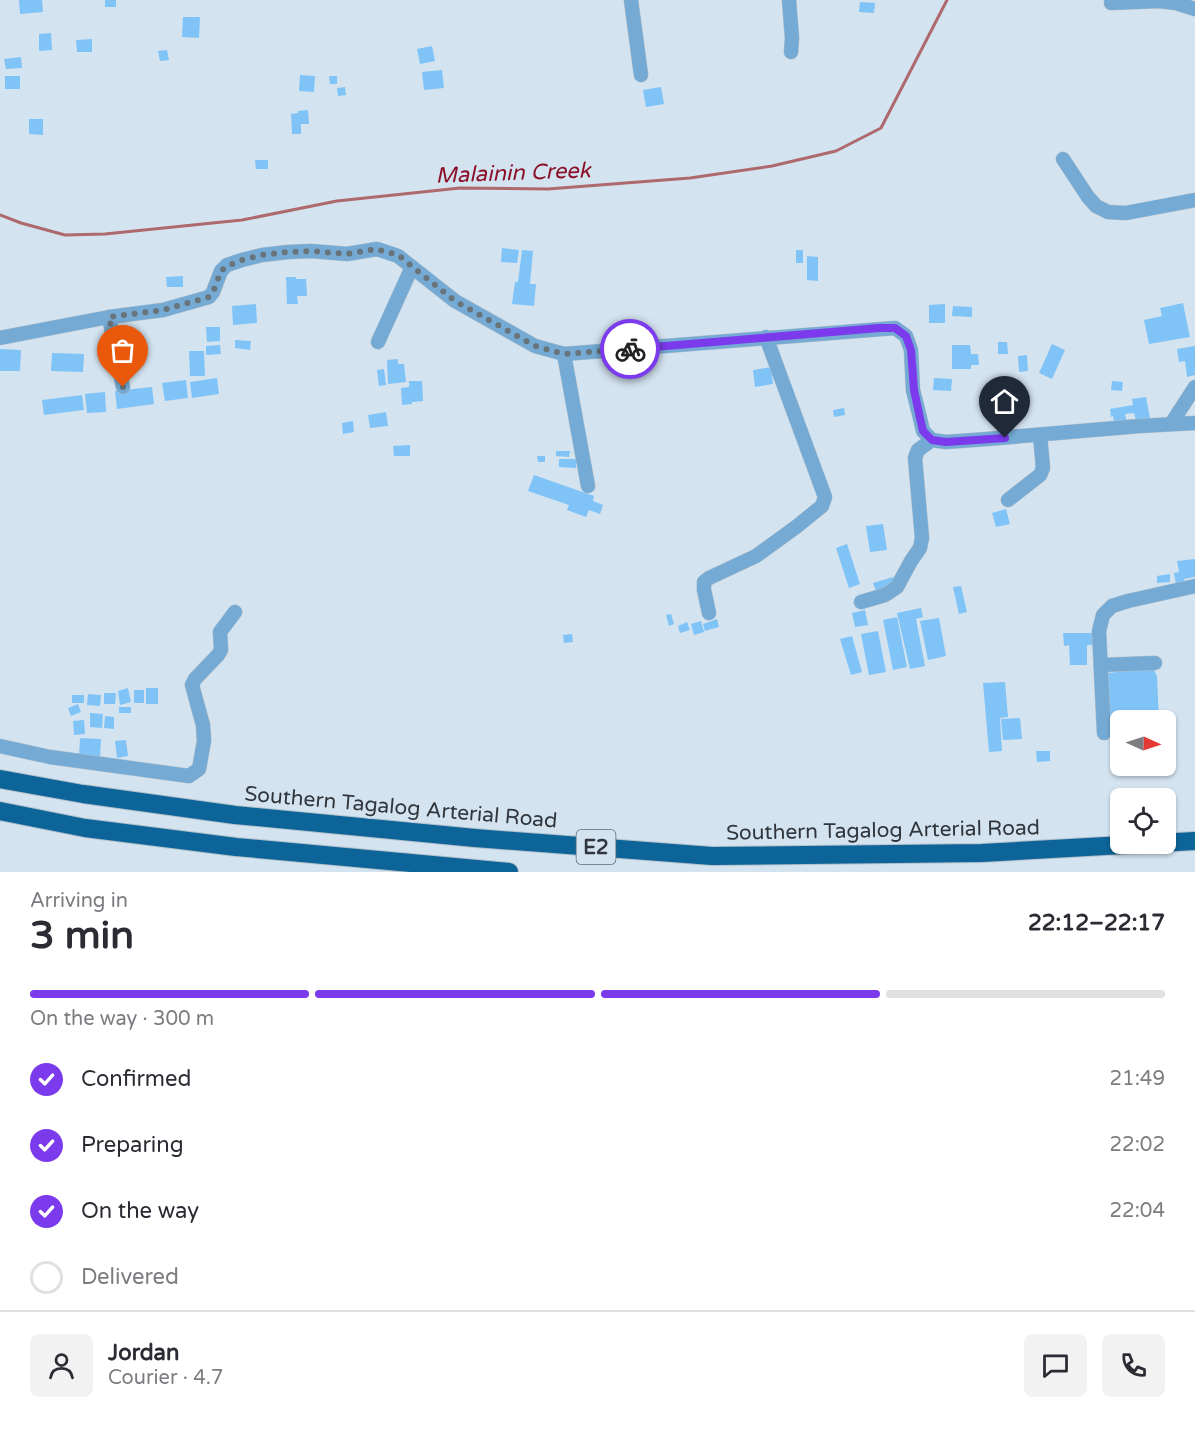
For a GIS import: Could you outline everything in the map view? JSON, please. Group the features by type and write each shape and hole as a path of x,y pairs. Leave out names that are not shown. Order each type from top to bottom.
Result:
{"highway":[{"name":"Southern Tagalog Arterial Road","path":"0,779 83,794 236,815 475,838 712,856 982,853 1195,841"},
{"path":"0,812 85,828 236,847 509,872"}],"street":[{"path":"632,0 641,75"},
{"path":"789,0 791,52"},
{"path":"1111,3 1160,1 1195,9"},
{"path":"1063,159 1088,197 1096,206 1108,212 1126,213 1195,200"},
{"path":"0,338 109,317 163,310 209,297 221,271 227,266 262,255 311,251 347,254 376,249 398,255 455,301 535,346 564,354 895,328 906,336 911,350 914,390 923,431 932,440 946,442 1195,423"},
{"path":"378,342 412,267"},
{"path":"109,317 123,387"},
{"path":"709,613 704,582 756,556 796,527 824,502 825,497 766,338"},
{"path":"564,354 588,486"},
{"path":"1171,424 1195,387"},
{"path":"1008,500 1040,475 1043,468 1040,435"},
{"path":"861,602 885,595 897,587 920,548 922,538 915,458 918,450 932,440"},
{"path":"1104,733 1099,631 1103,615 1112,606 1195,586"},
{"path":"0,746 50,757 189,776 199,769 204,741 203,725 192,685 218,655 220,632 235,612"},
{"path":"1101,665 1155,663"}],"building":[{"path":"19,0 42,0 43,12 20,14"},
{"path":"105,0 116,0 116,7 105,7"},
{"path":"860,2 875,3 874,13 859,12"},
{"path":"183,17 200,17 199,38 182,37"},
{"path":"51,33 52,50 39,51 39,34"},
{"path":"92,39 92,52 77,52 76,40"},
{"path":"432,46 435,61 420,64 417,49"},
{"path":"167,50 169,60 160,61 158,51"},
{"path":"21,57 22,68 6,69 4,59"},
{"path":"442,70 444,88 424,90 422,72"},
{"path":"300,75 315,76 314,92 299,91"},
{"path":"5,76 20,76 20,89 5,89"},
{"path":"329,76 337,76 337,84 330,84"},
{"path":"345,87 346,95 338,96 337,88"},
{"path":"661,87 664,104 646,107 643,90"},
{"path":"308,110 309,124 301,124 301,134 292,134 291,114"},
{"path":"29,119 43,119 43,135 29,134"},
{"path":"255,160 268,160 268,169 256,169"},
{"path":"502,248 519,250 517,263 501,262"},
{"path":"522,250 533,251 530,284 536,284 534,306 512,304 515,282 518,282"},
{"path":"796,250 803,250 803,263 796,263"},
{"path":"807,256 818,257 818,281 807,280"},
{"path":"183,276 183,287 167,287 166,277"},
{"path":"286,277 306,279 307,296 297,296 298,304 287,304"},
{"path":"1183,303 1190,337 1149,344 1144,320 1162,316 1160,308"},
{"path":"256,304 257,323 233,325 232,306"},
{"path":"945,304 945,323 929,323 929,305"},
{"path":"953,306 972,307 972,317 952,316"},
{"path":"206,327 220,327 220,341 207,342"},
{"path":"235,340 251,341 250,350 235,348"},
{"path":"998,342 1007,342 1008,354 998,354"},
{"path":"1052,344 1065,350 1052,379 1039,373"},
{"path":"220,345 221,354 206,355 206,346"},
{"path":"952,345 970,345 971,354 978,354 979,365 971,365 971,369 952,369"},
{"path":"1195,346 1195,375 1187,377 1185,361 1179,362 1177,349"},
{"path":"0,349 21,350 20,371 0,371"},
{"path":"189,351 204,351 205,376 190,376"},
{"path":"52,353 84,354 83,372 51,371"},
{"path":"1027,355 1028,371 1019,372 1018,356"},
{"path":"398,359 398,364 404,364 406,382 388,384 387,360"},
{"path":"771,367 773,384 755,387 753,370"},
{"path":"384,369 386,385 379,386 377,370"},
{"path":"217,378 219,394 192,398 190,382"},
{"path":"934,378 952,379 951,391 933,390"},
{"path":"186,380 188,398 165,401 162,383"},
{"path":"409,381 422,381 423,401 402,405 401,388 409,387"},
{"path":"1112,381 1123,382 1122,391 1111,390"},
{"path":"152,387 154,404 117,409 115,391"},
{"path":"105,392 106,412 87,413 85,394"},
{"path":"82,395 84,410 44,415 42,400"},
{"path":"1146,397 1150,418 1136,420 1134,413 1125,414 1127,424 1115,426 1110,409 1133,405 1132,399"},
{"path":"844,408 845,415 834,417 833,410"},
{"path":"386,412 388,426 370,428 368,415"},
{"path":"353,421 354,432 343,434 342,423"},
{"path":"410,445 410,456 394,456 393,446"},
{"path":"556,451 570,451 569,457 556,456"},
{"path":"537,456 545,456 545,462 538,462"},
{"path":"559,459 576,459 576,468 559,467"},
{"path":"534,475 594,496 593,501 603,505 600,514 589,510 586,517 567,510 569,505 528,491"},
{"path":"1006,509 1010,524 996,527 992,513"},
{"path":"883,524 887,550 870,552 866,526"},
{"path":"847,544 860,584 849,588 836,548"},
{"path":"1195,559 1195,577 1184,579 1185,584 1176,585 1174,573 1179,572 1177,561"},
{"path":"1170,574 1170,582 1157,583 1157,576"},
{"path":"893,577 896,588 877,594 873,583"},
{"path":"961,586 967,612 959,614 953,587"},
{"path":"921,608 923,617 916,619 925,666 910,669 897,613"},
{"path":"865,610 868,625 855,627 852,613"},
{"path":"671,614 674,624 669,626 666,615"},
{"path":"897,617 907,667 893,670 883,620"},
{"path":"939,618 946,656 928,660 920,621"},
{"path":"717,619 719,627 705,631 703,624"},
{"path":"701,621 704,632 694,635 691,624"},
{"path":"687,622 690,630 680,633 678,626"},
{"path":"878,631 886,672 869,675 861,634"},
{"path":"1063,633 1092,633 1092,645 1087,645 1087,665 1070,665 1069,645 1064,646"},
{"path":"572,634 573,642 564,643 563,635"},
{"path":"852,636 862,672 851,675 840,639"},
{"path":"1153,668 1157,676 1159,710 1110,710 1110,737 1108,673"},
{"path":"1005,682 1008,717 1000,718 1002,751 989,752 983,683"},
{"path":"128,688 131,702 120,705 118,691"},
{"path":"146,688 158,688 158,704 146,704"},
{"path":"134,690 144,690 144,703 134,703"},
{"path":"104,693 116,693 115,704 104,704"},
{"path":"88,694 101,695 100,706 87,705"},
{"path":"72,695 84,695 84,703 72,703"},
{"path":"78,704 81,712 71,716 68,708"},
{"path":"119,707 131,707 131,713 119,713"},
{"path":"90,713 103,714 102,728 90,727"},
{"path":"105,716 114,717 114,729 104,728"},
{"path":"1020,718 1022,739 1003,740 1001,719"},
{"path":"84,720 85,734 74,735 73,721"},
{"path":"80,738 101,739 100,759 79,757"},
{"path":"126,740 128,756 117,758 115,741"},
{"path":"1036,751 1050,751 1050,761 1037,762"}],"waterway":[{"name":"Malainin Creek","path":"0,215 65,235 105,234 242,220 337,201 460,188 548,189 690,178 772,166 836,151 881,128 947,0"}],"way so far":[{"path":"123,387 109,317 163,310 209,297 221,271 227,266 262,255 288,252 347,254 376,249 398,255 455,301 535,346 564,354 630,349"}],"route":[{"path":"630,349 895,328 906,336 911,350 914,390 923,431 932,440 946,442 1005,438"}]}
